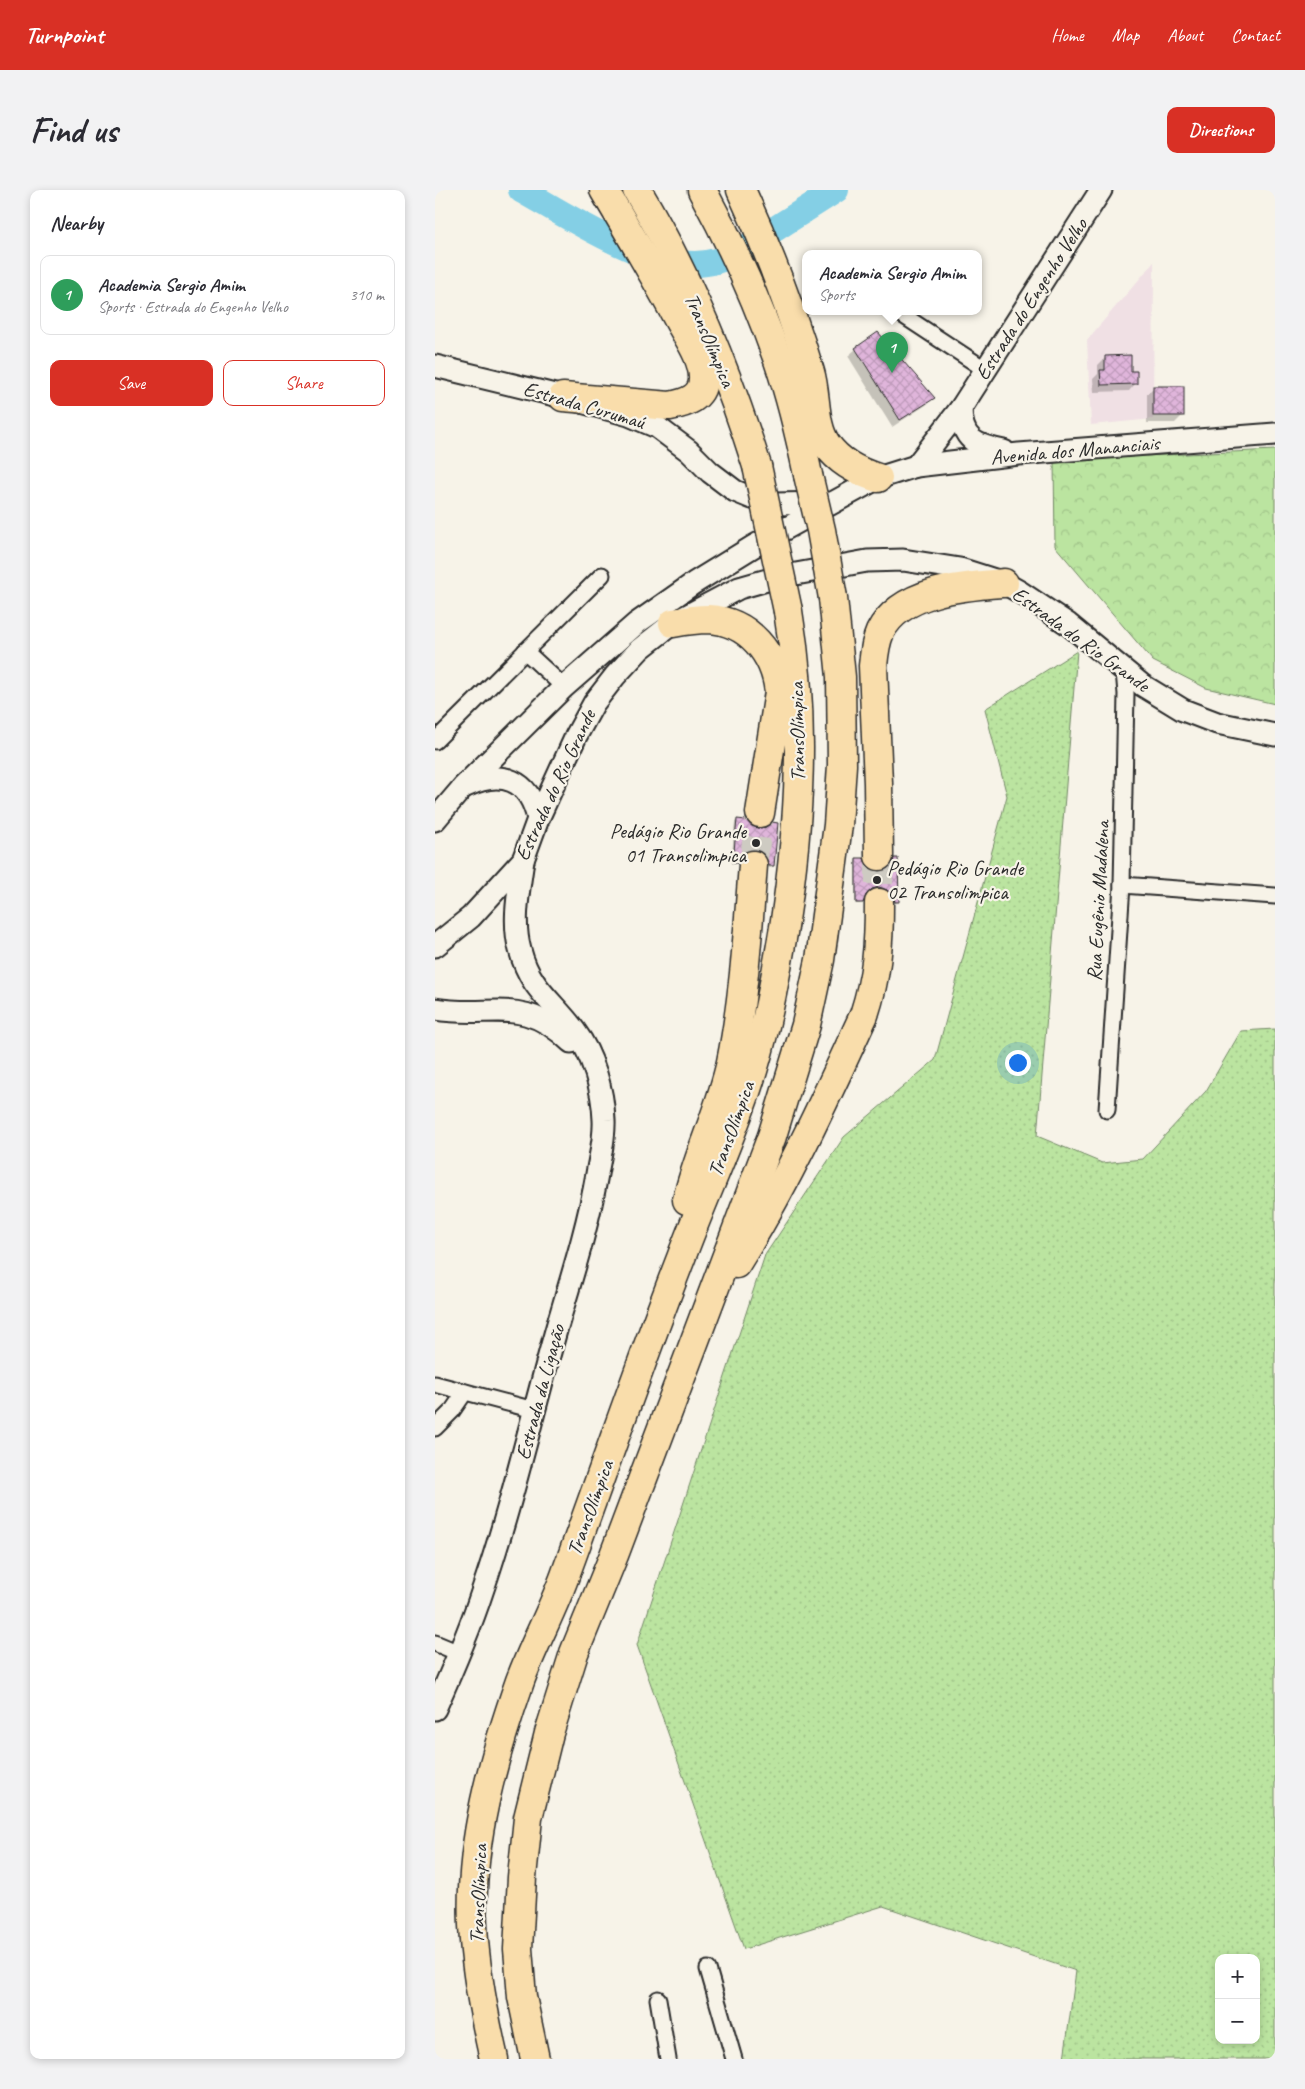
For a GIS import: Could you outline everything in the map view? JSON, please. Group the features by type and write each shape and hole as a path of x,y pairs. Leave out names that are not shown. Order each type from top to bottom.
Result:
{"highway":[{"path":"563,397 670,406 695,398 703,381 699,359 660,285 604,190"},
{"name":"TransOlímpica","path":"494,2059 478,1975 473,1923 479,1840 488,1788 521,1680 564,1579 681,1257 749,1085 778,962 793,863 800,758 795,669 788,611 757,466 721,361 689,288 637,190"},
{"name":"TransOlímpica","path":"535,2059 522,1997 518,1949 528,1818 549,1732 573,1653 614,1555 772,1136 806,1025 820,960 838,825 842,765 841,677 833,598 821,530 797,421 778,359 722,227 701,190"},
{"path":"741,190 784,290 811,376 819,427 824,440 834,453 858,472 878,478"},
{"path":"879,856 873,666 874,649 880,632 890,618 907,606 933,593 967,586 1004,583"},
{"path":"673,623 707,619 722,621 748,632 770,656 778,677 779,692 759,814"},
{"path":"681,1257 678,1247 680,1228 689,1190 715,1117 731,1063 743,984 753,865"},
{"path":"708,1302 736,1264 766,1215 864,1015 872,991 878,962 879,903"}],"main road":[{"name":"Estrada do Engenho Velho","path":"916,466 961,408 1101,190"},
{"name":"Estrada Curumaú","path":"435,366 629,415 657,427 689,451 710,472 735,491 753,498 774,504 831,503"},
{"path":"961,408 963,426 972,442 982,447 1019,454"},
{"name":"Avenida dos Mananciais","path":"878,478 916,466 1019,454 1275,434"},
{"name":"Estrada do Rio Grande","path":"435,820 463,787 564,687 637,623 694,583 754,546 878,478"},
{"name":"Estrada do Rio Grande","path":"435,946 471,918 523,860 576,736 594,702 615,676 640,649 673,623 739,588 817,569 867,561 903,560 960,569 1004,583 1068,624 1124,671 1134,689 1217,723 1275,735"},
{"path":"463,787 490,778 502,778 511,781 528,793 539,819"},
{"name":"Estrada da Ligação","path":"435,1710 483,1592 591,1206 602,1147 604,1119 594,1066 586,1046 574,1029 540,992 526,967 520,951 517,936 516,910 523,860"},
{"path":"435,1009 527,1013 560,1031 594,1066"}],"street":[{"path":"903,315 986,370"},
{"path":"435,741 602,575"},
{"path":"525,651 564,687"},
{"name":"Rua Eugênio Madalena","path":"1107,1110 1134,689"},
{"path":"1122,885 1275,896"},
{"path":"435,1384 534,1410"},
{"path":"435,1428 452,1411 465,1392"},
{"path":"435,1644 459,1654"},
{"path":"708,1969 734,2059"},
{"path":"658,1999 667,2059"}],"shaded area":[{"path":"1154,262 1153,419 1091,425 1087,340"}],"green space":[{"path":"1275,450 1275,704 1206,688 1153,661 1055,546 1054,460"},
{"path":"1077,651 1037,1136 1102,1163 1143,1159 1206,1091 1241,1031 1275,1029 1275,2059 1064,2059 1076,1971 883,1906 744,1949 637,1645 765,1255 844,1137 935,1060 1007,796 985,709"}],"building":[{"path":"878,332 935,398 900,420 855,348"},
{"path":"1131,355 1131,371 1137,371 1137,384 1101,385 1100,370 1105,370 1105,356"},
{"path":"1153,386 1184,386 1184,416 1153,416"},
{"name":"Pedágio Rio Grande 01 Transolimpica","path":"737,819 746,820 758,828 766,827 772,822 778,823 774,866 769,866 762,852 755,850 746,851 740,856 738,863 733,862"},
{"name":"Pedágio Rio Grande 02 Transolimpica","path":"856,858 864,858 866,864 871,869 879,872 887,869 892,864 894,858 898,858 899,902 895,902 893,896 887,890 879,887 872,889 866,895 863,903 856,903"}],"waterway":[{"path":"521,190 615,242 668,261 693,264 716,261 738,252 836,190"}],"tunnel":[{"path":"753,865 760,813"},
{"path":"879,856 879,903"}],"place":[{"name":"Academia Sergio Amim","path":"892,373"},
{"name":"Pedágio Rio Grande 01 Transolimpica","path":"756,843"},
{"name":"Pedágio Rio Grande 02 Transolimpica","path":"877,880"}]}
